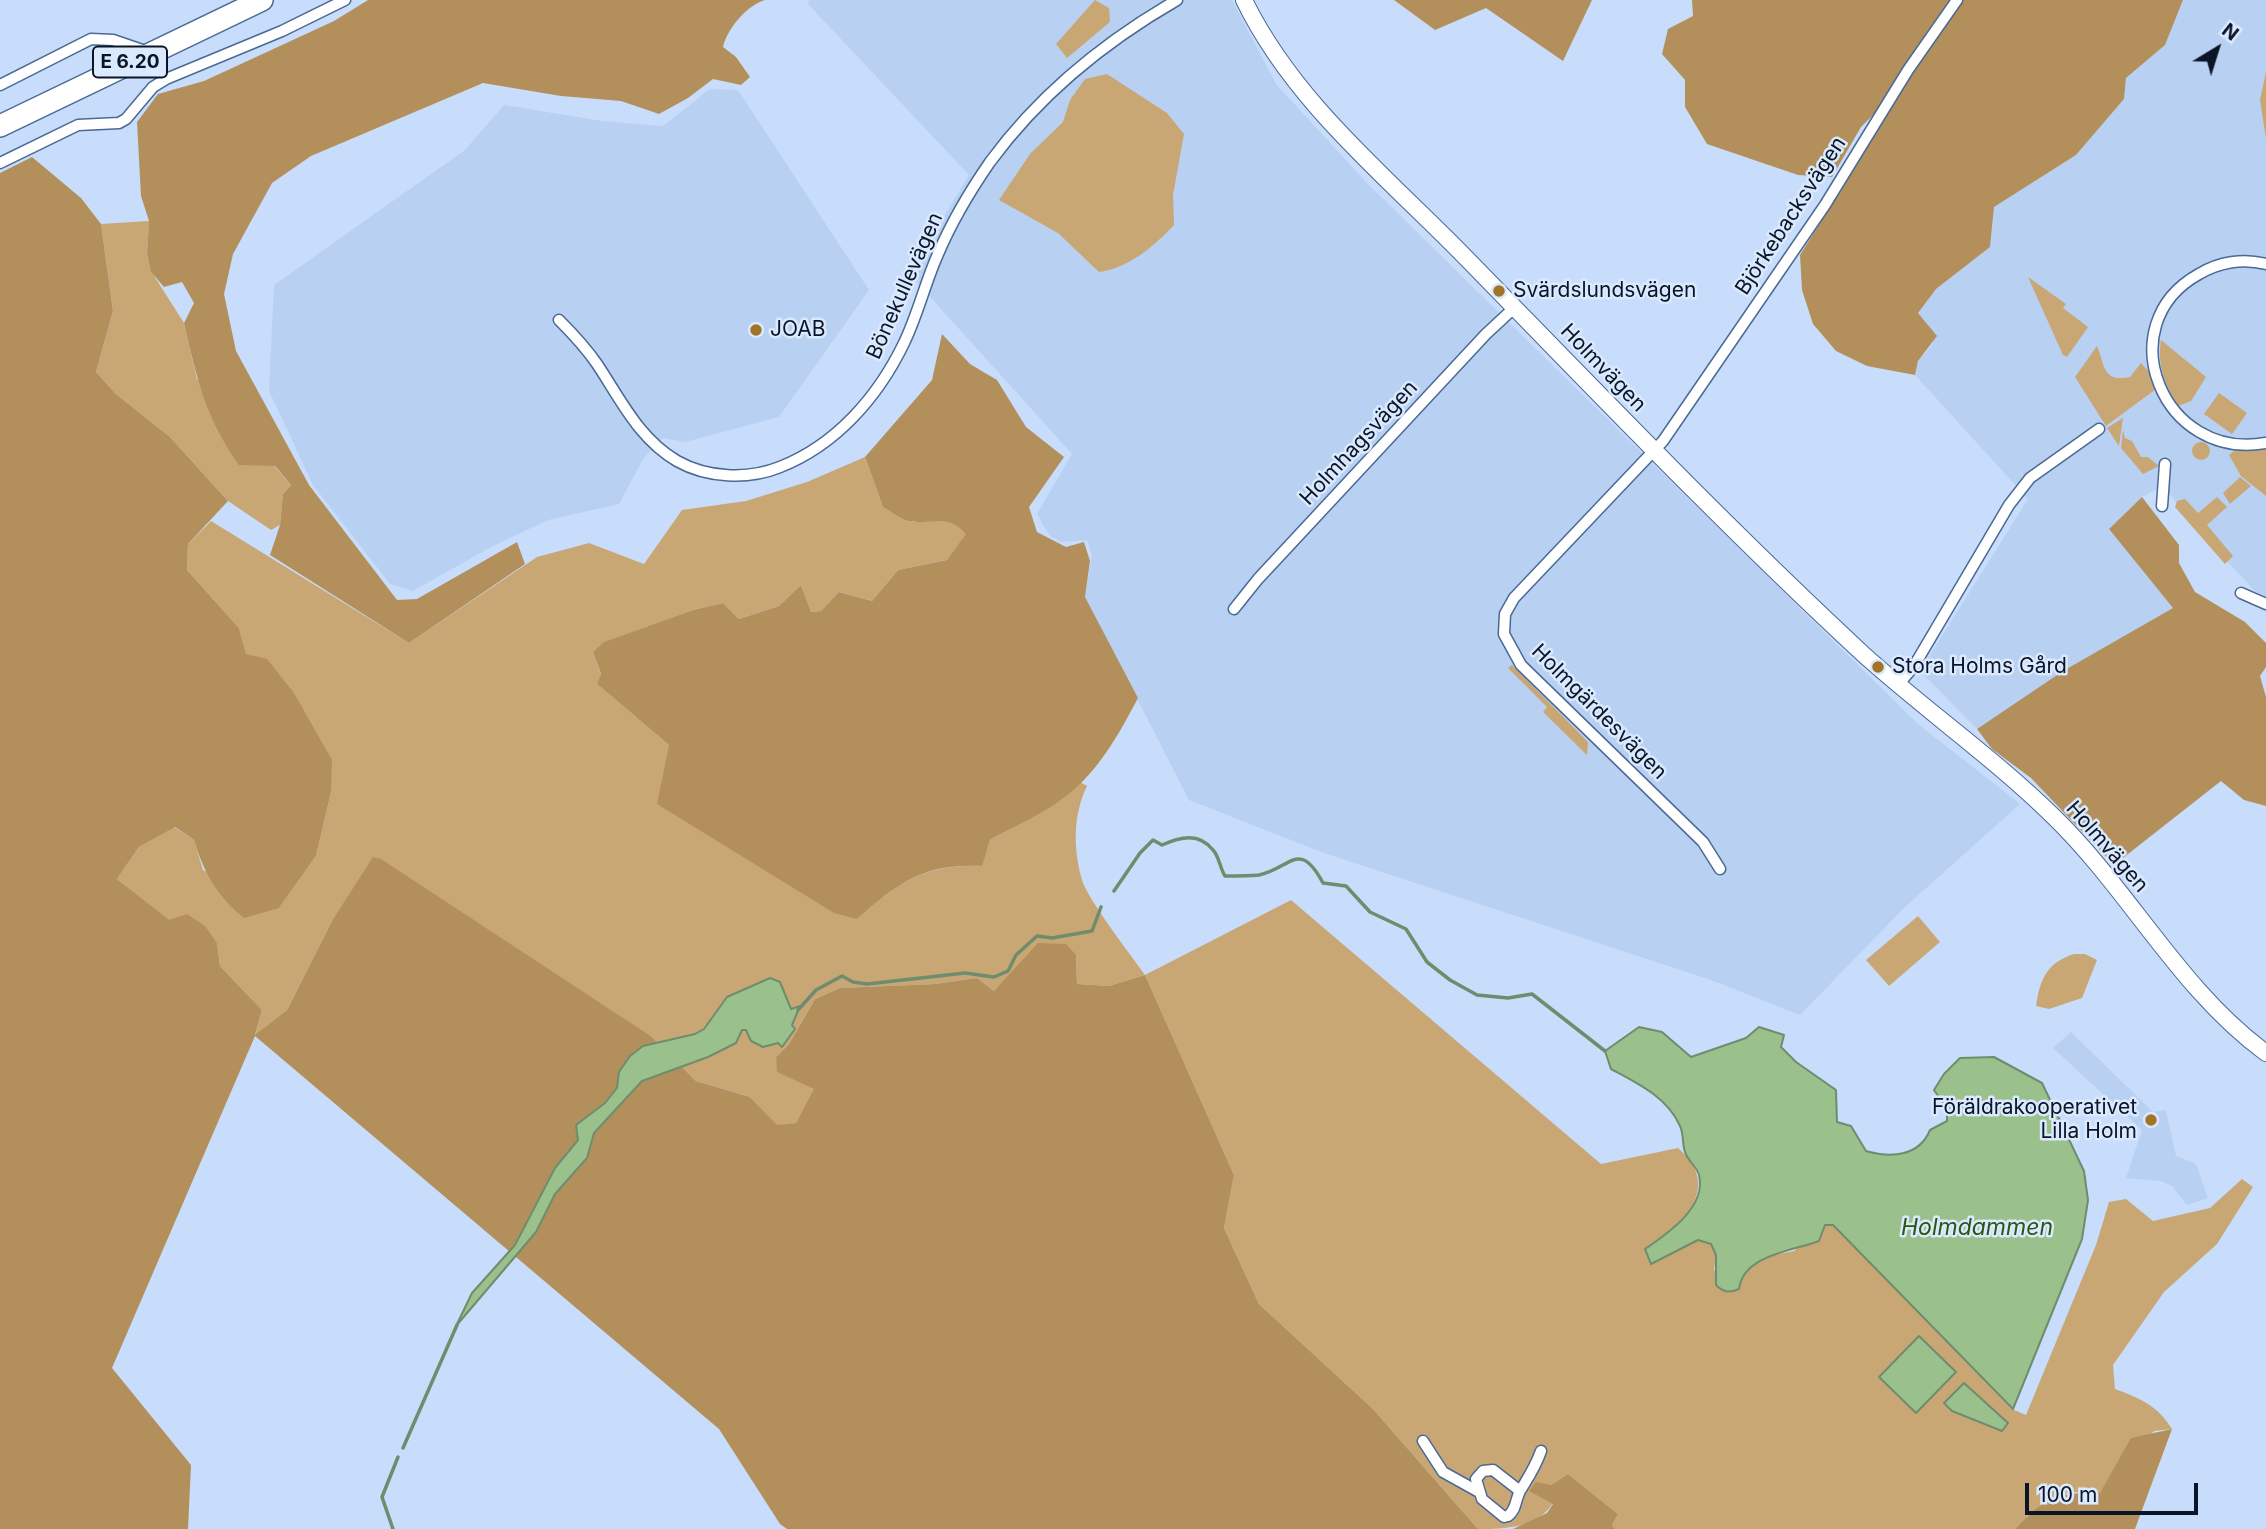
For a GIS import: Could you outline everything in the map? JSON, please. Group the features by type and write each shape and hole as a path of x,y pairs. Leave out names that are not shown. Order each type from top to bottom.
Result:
{"highway":[{"name":"E 6.20","path":"0,126 262,0"}],"street":[{"path":"0,163 78,125 119,123 126,119 153,87 166,79 270,37 345,0"},
{"name":"Bönekullevägen","path":"559,320 596,362 642,433 680,463 706,473 741,475 762,473 793,462 825,442 852,419 883,381 904,342 925,284 957,214 992,160 1026,118 1060,83 1095,54 1177,0"},
{"name":"Holmvägen","path":"1244,0 1271,47 1323,114 1653,449 1898,685 1998,766 2052,814 2102,870 2197,990 2233,1027 2266,1053"},
{"name":"Björkebacksvägen","path":"1653,449 1662,441 1825,205 1908,70 1958,0"},
{"path":"0,85 91,40 113,40 150,53"},
{"path":"2266,264 2233,262 2194,276 2165,307 2153,348 2160,389 2172,410 2188,425 2201,435 2226,443 2266,443"},
{"name":"Holmhagsvägen","path":"1234,609 1258,579 1514,307"},
{"path":"1898,685 1914,666 2009,505 2029,478 2099,429"},
{"name":"Holmgärdesvägen","path":"1653,449 1520,590 1505,614 1504,634 1512,652 1530,675 1703,842 1720,869"},
{"path":"2162,506 2165,464"},
{"path":"2241,593 2266,604"},
{"path":"1423,1441 1443,1472 1479,1492"},
{"path":"1520,1491 1493,1470 1483,1471 1476,1479 1482,1499 1504,1517 1515,1508 1520,1491 1530,1480 1541,1451"}],"shaded area":[{"path":"368,0 765,0 751,7 739,19 723,47 736,57 750,77 741,85 713,79 688,98 659,114 621,101 561,96 483,83 311,156 272,183 233,254 224,294 236,351 309,485 397,600 417,599 517,542 525,564 409,643 270,555 280,525 283,494 291,485 275,466 239,465 218,430 198,380 184,323 194,303 182,282 164,287 151,272 147,254 149,221 141,196 137,122 158,94 204,81 334,21"},
{"path":"810,0 1232,0 1276,84 1367,183 1918,724 2020,804 1905,907 1800,1015 1711,980 1324,853 1189,800 1085,597 1092,555 1087,540 1061,542 1049,535 1037,514 1072,454 915,280 933,235 969,175 807,3"},
{"path":"1095,0 1109,8 1110,22 1067,58 1056,44"},
{"path":"1394,0 1592,0 1563,61 1486,8 1435,30"},
{"path":"1692,0 2183,0 2165,45 2126,78 2124,99 2076,155 1994,207 1990,247 1936,289 1918,313 1937,336 1918,361 1915,375 1867,366 1836,351 1813,324 1802,290 1800,255 1878,130 1873,115 1861,127 1832,177 1798,175 1707,144 1685,107 1685,80 1662,54 1668,29 1693,16"},
{"path":"2183,0 2266,0 2266,603 2201,533 2163,486 2142,497 2109,529 2173,608 2063,671 1977,729 1920,671 2028,499 1915,375 1918,361 1933,344 1918,313 1936,289 1990,247 1994,207 2076,155 2124,99 2126,78 2165,45"},
{"path":"2266,72 2266,139 2260,100"},
{"path":"1107,74 1167,113 1184,134 1173,195 1174,225 1140,255 1120,266 1099,272 1058,233 999,200 1030,154 1063,122 1070,100 1085,79"},
{"path":"710,89 738,90 869,290 779,417 685,442 663,438 643,459 619,504 548,520 491,547 413,591 390,584 313,485 269,391 274,285 465,150 504,105 602,121 663,126"},
{"path":"32,157 81,198 101,224 113,311 96,372 116,394 170,437 228,501 188,544 187,570 239,628 246,654 267,659 294,693 332,760 331,792 316,856 279,908 244,918 226,901 213,883 194,840 175,827 139,847 117,879 169,920 187,914 205,926 217,943 220,966 262,1010 255,1035 287,1010 332,921 373,857 381,859 652,1037 696,1081 750,1097 777,1125 796,1123 814,1089 777,1072 776,1057 789,1044 815,999 840,988 935,984 977,978 994,991 1038,943 1066,944 1076,955 1077,984 1109,986 1145,975 1234,1175 1224,1228 1259,1304 1373,1409 1478,1529 787,1529 780,1524 719,1429 255,1036 112,1368 191,1465 188,1529 0,1529 0,173"},
{"path":"149,221 147,254 151,271 184,323 197,379 291,485 283,494 280,525 271,530 228,501 170,437 116,394 96,372 113,311 101,224"},
{"path":"2028,277 2066,304 2063,308 2088,327 2067,357 2063,355"},
{"path":"942,334 970,364 997,380 1026,427 1064,457 1029,507 1037,532 1066,547 1084,542 1090,561 1085,597 1138,698 1115,739 1088,776 1056,803 990,840 982,866 944,868 913,878 886,895 857,919 834,913 657,804 669,745 597,684 601,674 593,652 604,642 693,610 723,603 739,619 779,606 801,585 811,612 821,611 839,592 872,601 898,570 947,560 966,534 952,523 908,521 883,507 865,457 932,380"},
{"path":"2161,340 2206,377 2191,401 2178,406 2163,375"},
{"path":"2097,346 2109,374 2121,378 2130,377 2141,363 2151,374 2156,389 2106,426 2075,377"},
{"path":"2219,393 2247,413 2232,434 2204,414"},
{"path":"2123,418 2119,446 2107,428"},
{"path":"2123,430 2125,438 2132,441 2141,457 2148,457 2159,466 2143,474 2121,448"},
{"path":"2201,442 2207,445 2210,451 2207,457 2201,460 2195,457 2192,451 2195,445"},
{"path":"2266,449 2266,496 2241,476 2229,455 2234,451"},
{"path":"865,457 883,507 908,521 939,520 952,523 967,534 947,560 898,570 872,601 839,592 821,611 811,612 801,585 779,606 739,619 723,603 693,610 605,642 593,652 601,675 597,684 669,745 857,919 886,895 913,878 943,868 981,866 990,840 1064,798 1080,782 1087,786 1079,808 1076,832 1082,880 1101,914 1145,975 1109,986 1077,984 1076,955 1013,973 994,991 977,978 935,984 840,988 815,999 789,1044 776,1057 778,1072 815,1089 796,1123 777,1126 750,1097 696,1081 652,1037 332,921 287,1010 255,1036 262,1010 220,966 217,943 169,921 117,879 139,847 174,827 194,840 203,870 279,908 316,856 331,792 294,693 246,655 239,628 187,570 188,544 211,521 409,643 537,557 589,543 644,564 682,510 746,501 807,482"},
{"path":"2240,477 2251,486 2230,504 2223,493"},
{"path":"2142,497 2179,545 2179,563 2195,592 2245,622 2266,643 2266,667 2260,676 2266,697 2266,806 2244,800 2221,781 2114,865 2031,778 1992,749 1977,729 2063,671 2173,608 2109,529"},
{"path":"2217,497 2227,507 2207,525 2233,556 2225,564 2175,507 2177,501 2185,499 2198,513"},
{"path":"1512,665 1588,742 1587,755 1543,712 1547,707 1508,668"},
{"path":"1291,900 1601,1164 1678,1148 1691,1163 1697,1177 1698,1191 1684,1217 1645,1249 1650,1263 1698,1240 1711,1244 1716,1255 1714,1270 1740,1279 1753,1265 1774,1255 1794,1251 1825,1225 1833,1225 2012,1409 2026,1415 2096,1245 2109,1202 2126,1199 2153,1221 2210,1208 2242,1179 2253,1187 2217,1244 2164,1292 2113,1365 2115,1389 2148,1404 2172,1429 2154,1431 2112,1475 2100,1493 2070,1492 2028,1516 2015,1529 1615,1529 1612,1525 1618,1514 1568,1474 1551,1485 1530,1491 1553,1503 1538,1518 1520,1525 1478,1529 1373,1409 1259,1304 1224,1228 1234,1175 1145,975","holes":["1964,1384 2007,1423 2002,1431 1944,1404"]},
{"path":"1918,916 1940,942 1889,986 1866,960"},
{"path":"2074,954 2085,954 2097,960 2082,998 2049,1009 2036,1006 2046,974 2057,962"},
{"name":"Föräldrakooperativet Lilla Holm","path":"2071,1032 2153,1112 2166,1110 2176,1156 2196,1164 2208,1198 2187,1205 2172,1186 2161,1181 2126,1178 2142,1130 2053,1048"},
{"path":"2172,1429 2135,1529 2015,1529 2035,1510 2053,1499 2073,1494 2100,1493 2131,1438"},
{"path":"1568,1474 1618,1514 1612,1525 1615,1529 1513,1529 1547,1513 1553,1504 1529,1491 1536,1482 1551,1485"}],"water":[{"path":"770,978 780,982 791,1009 800,1006 792,1025 795,1029 782,1047 778,1043 763,1047 751,1041 746,1030 742,1030 736,1043 708,1057 642,1081 594,1133 587,1158 555,1194 536,1232 456,1326 472,1293 515,1245 555,1168 578,1140 576,1125 605,1103 617,1088 619,1072 630,1056 643,1046 695,1034 704,1029 727,997"},
{"name":"Holmdammen","path":"1639,1027 1662,1032 1691,1057 1746,1038 1759,1027 1784,1035 1781,1047 1796,1062 1836,1090 1837,1122 1851,1126 1866,1151 1875,1153 1894,1155 1911,1150 1919,1146 1930,1130 1947,1121 1947,1109 1934,1090 1944,1074 1960,1058 1994,1057 2042,1083 2084,1171 2088,1200 2082,1239 2013,1409 1833,1225 1825,1225 1819,1241 1759,1262 1743,1278 1739,1289 1733,1291 1724,1291 1716,1285 1716,1255 1711,1244 1698,1240 1651,1264 1645,1249 1664,1236 1691,1209 1700,1187 1699,1175 1686,1155 1681,1129 1674,1116 1650,1092 1611,1069 1605,1051"},
{"path":"1919,1336 1956,1372 1916,1413 1879,1377"},
{"path":"1964,1383 2008,1423 2002,1431 1952,1411 1944,1403"}],"waterway":[{"path":"1114,891 1140,853 1153,840 1162,845 1182,838 1202,840 1215,853 1225,876 1259,875 1300,859 1315,869 1323,883 1346,886 1370,912 1406,929 1427,962 1450,980 1477,995 1508,998 1532,994 1605,1051"},
{"path":"798,1010 816,990 842,976 853,982 867,984 965,973 994,977 1008,971 1016,955 1037,936 1052,938 1092,931 1101,907"},
{"path":"403,1448 457,1325"},
{"path":"393,1529 382,1497 398,1457"}],"place":[{"name":"Svärdslundsvägen","path":"1499,291"},
{"name":"JOAB","path":"756,330"},
{"name":"Stora Holms Gård","path":"1878,667"},
{"name":"Föräldrakooperativet Lilla Holm","path":"2151,1120"}]}
